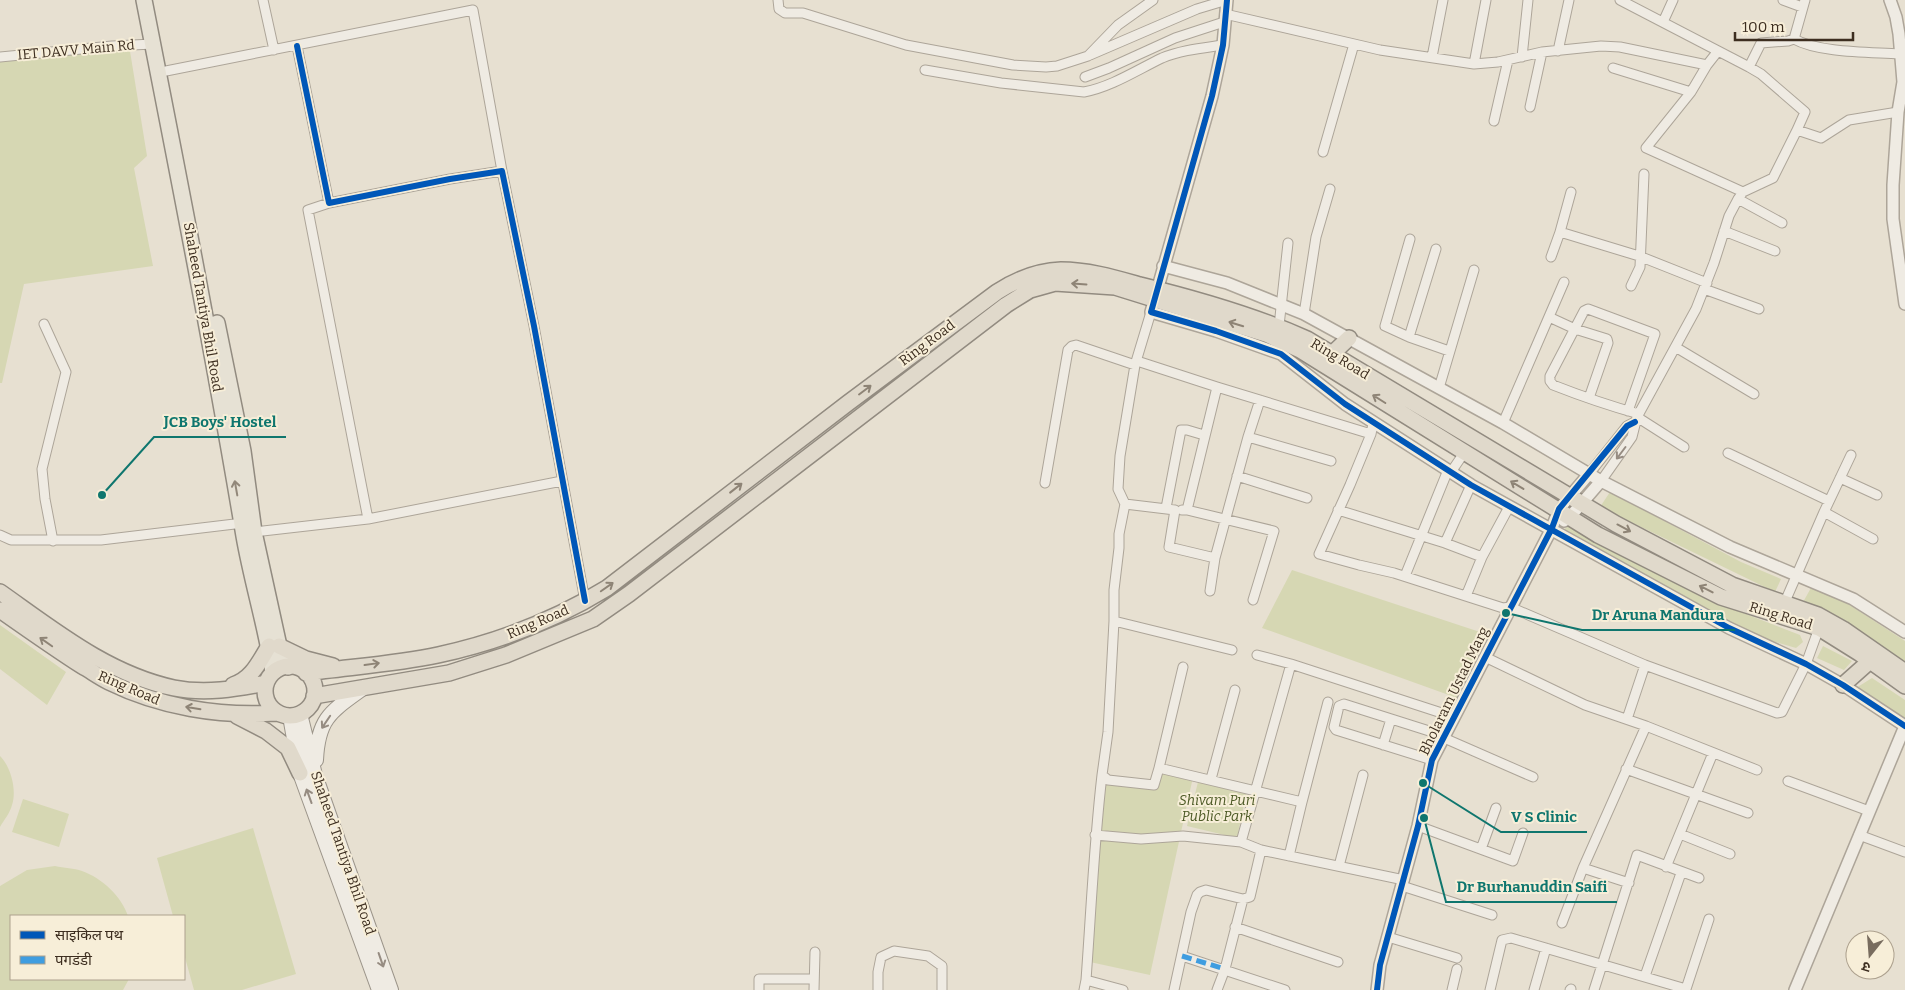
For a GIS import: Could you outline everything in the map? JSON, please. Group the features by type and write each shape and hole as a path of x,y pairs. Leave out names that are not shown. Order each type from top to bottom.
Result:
{"highway":[{"name":"Ring Road","path":"306,673 437,655 510,635 585,601 607,588 848,403 997,292 1014,281 1037,273 1062,270 1101,275 1154,300 1189,297 1279,326 1307,339 1576,500 1732,585 1818,615 1843,629 1905,672"},
{"name":"Ring Road","path":"314,696 449,673 506,654 593,619 645,582 1006,305 1030,290 1055,283 1114,287 1266,334 1300,350 1598,535 1721,597 1819,628 1905,686"},
{"path":"1332,354 1349,338"},
{"name":"Ring Road","path":"0,592 83,650 128,673 174,688 210,691 237,689 270,678"},
{"name":"Ring Road","path":"0,610 56,650 108,682 161,702 196,709 254,714 289,714"},
{"path":"128,673 189,686 232,686 242,682 250,675 274,646 306,660 342,668"},
{"path":"1842,685 1870,661"},
{"path":"288,666 298,668 306,673 313,684 314,696 309,707 289,714 266,700 270,678 279,669 288,666"},
{"path":"230,712 266,731 288,748 308,774"}],"main road":[{"name":"Shaheed Tantiya Bhil Road","path":"144,0 157,52 248,528"},
{"name":"Shaheed Tantiya Bhil Road","path":"152,0 157,52 166,71 243,452 249,563 274,646 288,666"},
{"name":"Shaheed Tantiya Bhil Road","path":"270,678 274,646"},
{"path":"308,774 317,738 325,721 340,705 362,689"},
{"name":"Shaheed Tantiya Bhil Road","path":"289,714 308,774 365,934 391,990"},
{"path":"365,934 379,990"}],"street":[{"path":"264,0 274,50"},
{"path":"471,0 585,601"},
{"path":"778,0 779,9 785,13 803,14 906,45 1013,65 1046,67 1057,66 1088,56 1197,9 1227,0 1223,45 1212,96 1136,363 1120,456 1118,489 1125,504 1119,534 1120,548 1114,590 1108,732 1095,835 1094,877 1085,985 1123,990"},
{"path":"1088,56 1118,25 1153,0"},
{"path":"1432,57 1443,0"},
{"path":"1474,64 1486,0"},
{"path":"1522,57 1528,0"},
{"path":"1558,51 1569,0"},
{"path":"1664,22 1673,0"},
{"path":"1783,0 1803,3 1794,39"},
{"path":"1890,0 1896,18 1903,82 1898,112 1893,185 1893,219 1905,304"},
{"path":"1564,514 1576,500 1601,481 1632,438 1637,418 1696,309 1706,286 1724,231 1740,195 1773,178 1804,112 1760,74 1749,67 1625,1"},
{"path":"166,71 473,10"},
{"path":"1085,77 1224,18 1380,50 1474,64 1508,60 1542,52 1601,46 1620,47 1707,65"},
{"path":"1749,67 1761,44 1794,39 1805,44 1833,49 1899,54"},
{"path":"1323,152 1354,44"},
{"path":"925,70 1001,83 1084,92 1097,89 1164,57 1180,52 1223,45"},
{"name":"IET DAVV Main Rd","path":"0,57 112,46 157,52"},
{"path":"297,46 329,203"},
{"path":"1718,51 1691,92 1646,148 1740,195 1782,223"},
{"path":"1530,107 1542,52"},
{"path":"1494,121 1508,60"},
{"path":"1613,68 1691,92"},
{"path":"1797,130 1821,138 1849,120 1898,112"},
{"path":"368,518 308,210 329,203 450,179 502,171"},
{"path":"1631,286 1640,267 1644,174"},
{"path":"1304,314 1316,237 1330,190"},
{"path":"1552,257 1571,192"},
{"path":"1724,231 1775,251"},
{"path":"1560,232 1640,256 1759,310"},
{"path":"1410,239 1385,323 1387,328 1449,351"},
{"path":"1279,326 1288,243"},
{"path":"1409,337 1436,249"},
{"path":"1163,266 1227,283 1304,314 1503,422 1601,481 1730,547 1854,599 1905,632"},
{"path":"1439,388 1474,270"},
{"path":"1503,422 1564,282"},
{"path":"1154,300 1216,331 1281,354 1345,404 1372,429"},
{"path":"1628,411 1655,334 1594,310 1584,311 1550,376 1550,381 1553,385 1628,411 1684,447"},
{"path":"1549,317 1575,329 1607,339 1608,342 1589,398"},
{"path":"44,324 66,372 42,469 45,499 53,541"},
{"path":"1045,483 1068,350 1076,345 1217,388 1372,429 1449,471 1509,507 1552,528 1648,585 1729,628 1806,664 1905,726 1795,990"},
{"path":"1676,348 1754,394"},
{"path":"1187,510 1217,388"},
{"path":"1210,591 1215,558 1260,400"},
{"path":"1576,500 1589,474 1627,426 1637,418"},
{"path":"1372,429 1319,554 1405,576 1503,608 1510,607 1645,665 1780,713 1806,664 1819,628"},
{"path":"1204,435 1181,430 1170,509 1169,547 1215,558"},
{"path":"1248,437 1331,461"},
{"path":"1728,452 1829,501"},
{"path":"1405,576 1420,535 1449,471 1464,453"},
{"path":"1784,604 1851,455"},
{"path":"1237,476 1307,498"},
{"path":"1840,478 1877,494"},
{"path":"0,535 11,540 101,540 368,518 562,481"},
{"path":"1445,543 1471,485"},
{"path":"1125,504 1187,510 1274,531 1253,600"},
{"path":"1466,596 1482,557 1509,507"},
{"path":"1338,510 1445,543 1482,557"},
{"path":"1824,512 1872,539"},
{"name":"Bholaram Ustad Marg","path":"1378,990 1380,965 1418,826 1432,760 1552,528 1564,514"},
{"path":"1114,621 1232,650"},
{"path":"1257,655 1291,664 1454,717"},
{"path":"1485,657 1585,705 1646,726 1757,770"},
{"path":"1241,842 1291,664"},
{"path":"1627,719 1645,665"},
{"path":"1102,775 1108,780 1154,785 1183,667"},
{"path":"1211,779 1235,690"},
{"path":"1289,856 1328,702"},
{"path":"1432,760 1336,730 1334,727 1339,706 1344,704 1444,737 1533,777"},
{"path":"1383,744 1391,719"},
{"path":"1562,923 1583,868 1646,726"},
{"path":"1666,867 1713,753"},
{"path":"1159,768 1302,802"},
{"path":"1626,769 1748,813"},
{"path":"1339,866 1363,775"},
{"path":"1788,781 1869,811"},
{"path":"1481,849 1496,808"},
{"path":"1418,826 1513,861 1524,833"},
{"path":"1680,834 1730,854"},
{"path":"1095,835 1141,838 1183,836 1241,842 1261,850 1339,866 1403,883 1492,915"},
{"path":"1859,835 1905,852"},
{"path":"1174,990 1191,912 1197,895 1206,890 1244,899 1250,897 1261,850"},
{"path":"1594,990 1637,855 1681,873 1699,878"},
{"path":"1583,868 1629,883"},
{"path":"1646,976 1681,873"},
{"path":"1218,990 1244,899"},
{"path":"1490,990 1502,940 1511,938 1686,989 1709,919"},
{"path":"1235,927 1338,962"},
{"path":"1388,937 1457,958"},
{"path":"1534,990 1546,948"},
{"path":"878,990 878,972 881,957 894,951 928,956 942,966 942,990"},
{"path":"814,990 815,952"},
{"path":"1182,956 1286,990"},
{"path":"1452,990 1457,969"},
{"path":"759,990 759,979 814,979"}],"green space":[{"path":"129,45 147,156 134,168 153,266 24,284 2,383 0,383 0,57"},
{"path":"1610,492 1741,562 1781,579 1775,592 1600,507"},
{"path":"1571,524 1733,609 1800,635 1803,642 1796,648 1759,637 1658,585 1563,530"},
{"path":"1292,570 1486,634 1460,699 1262,628"},
{"path":"1812,586 1845,602 1905,641 1905,662 1865,634 1802,604"},
{"path":"0,625 66,672 47,705 0,669"},
{"path":"1823,646 1852,661 1844,670 1817,658"},
{"path":"1872,678 1905,700 1905,721 1856,688"},
{"path":"0,756 10,772 14,793 11,808 0,827"},
{"path":"1164,772 1193,777 1150,975 1090,962 1103,782 1152,789"},
{"name":"Shivam Puri Public Park","path":"1199,778 1247,790 1237,838 1187,826"},
{"path":"23,799 69,814 59,847 12,832"},
{"path":"253,828 296,974 242,990 194,990 185,958 185,915 173,915 157,858"},
{"path":"55,866 79,870 89,874 104,883 116,895 128,915 10,915 10,980 128,980 123,990 0,990 0,886 27,870"}],"marked path":[{"path":"1182,956 1225,969"}],"cycle path":[{"path":"1227,0 1223,45 1212,96 1151,312 1216,331 1281,354 1345,404 1471,485 1729,628 1806,664 1843,685 1905,726"},
{"path":"297,46 329,203 450,179 502,171 534,326 585,601"},
{"path":"1377,990 1380,965 1418,826 1432,760 1552,528 1559,509 1627,426 1635,422"}],"place":[{"name":"JCB Boys' Hostel","path":"102,495"},
{"name":"Dr Aruna Mandura","path":"1506,613"},
{"name":"V S Clinic","path":"1423,783"},
{"name":"Dr Burhanuddin Saifi","path":"1424,818"}]}
